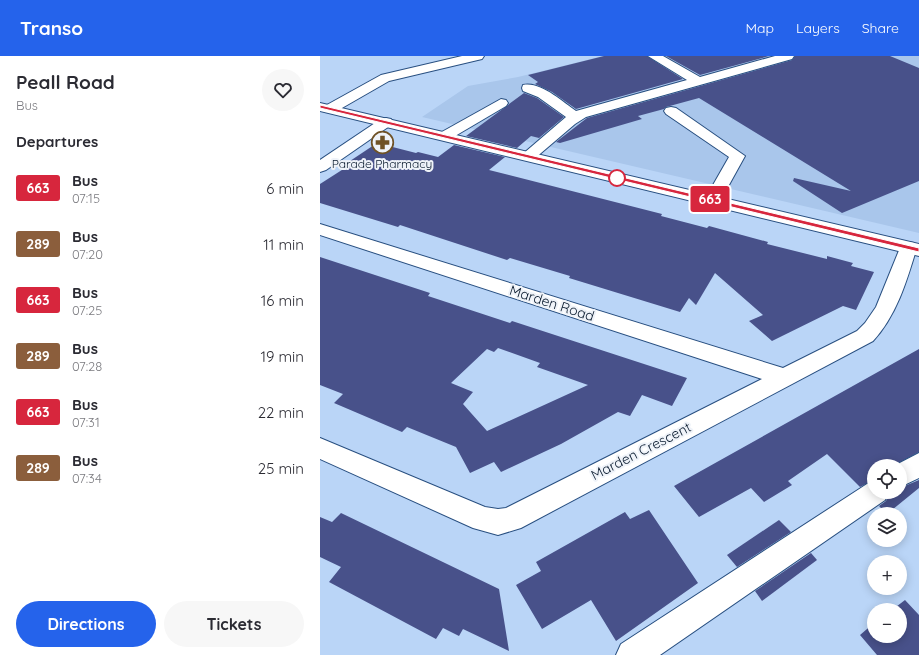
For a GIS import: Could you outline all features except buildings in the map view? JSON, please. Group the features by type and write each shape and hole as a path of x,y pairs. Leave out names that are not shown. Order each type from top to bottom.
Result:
{"main road":[{"path":"325,108 385,78 478,56"},
{"path":"654,56 698,81"},
{"path":"529,156 575,117 587,111 788,56"},
{"path":"528,88 543,94 575,117"},
{"path":"445,136 501,103"},
{"path":"325,108 914,248"},
{"path":"671,111 737,156 713,199"},
{"path":"320,167 386,122"},
{"name":"Marden Road","path":"320,229 784,377"},
{"name":"Marden Crescent","path":"320,448 484,519 498,522 511,519 784,377 857,341 872,331 883,312 914,248"},
{"path":"907,472 919,464"},
{"path":"632,655 867,498"}],"shaded area":[{"path":"603,56 919,56 919,233 422,117 468,86 518,77"}],"bus line":[{"name":"663","path":"320,107 713,199 919,250"}],"place":[{"name":"Parade Pharmacy","path":"382,143"}]}
